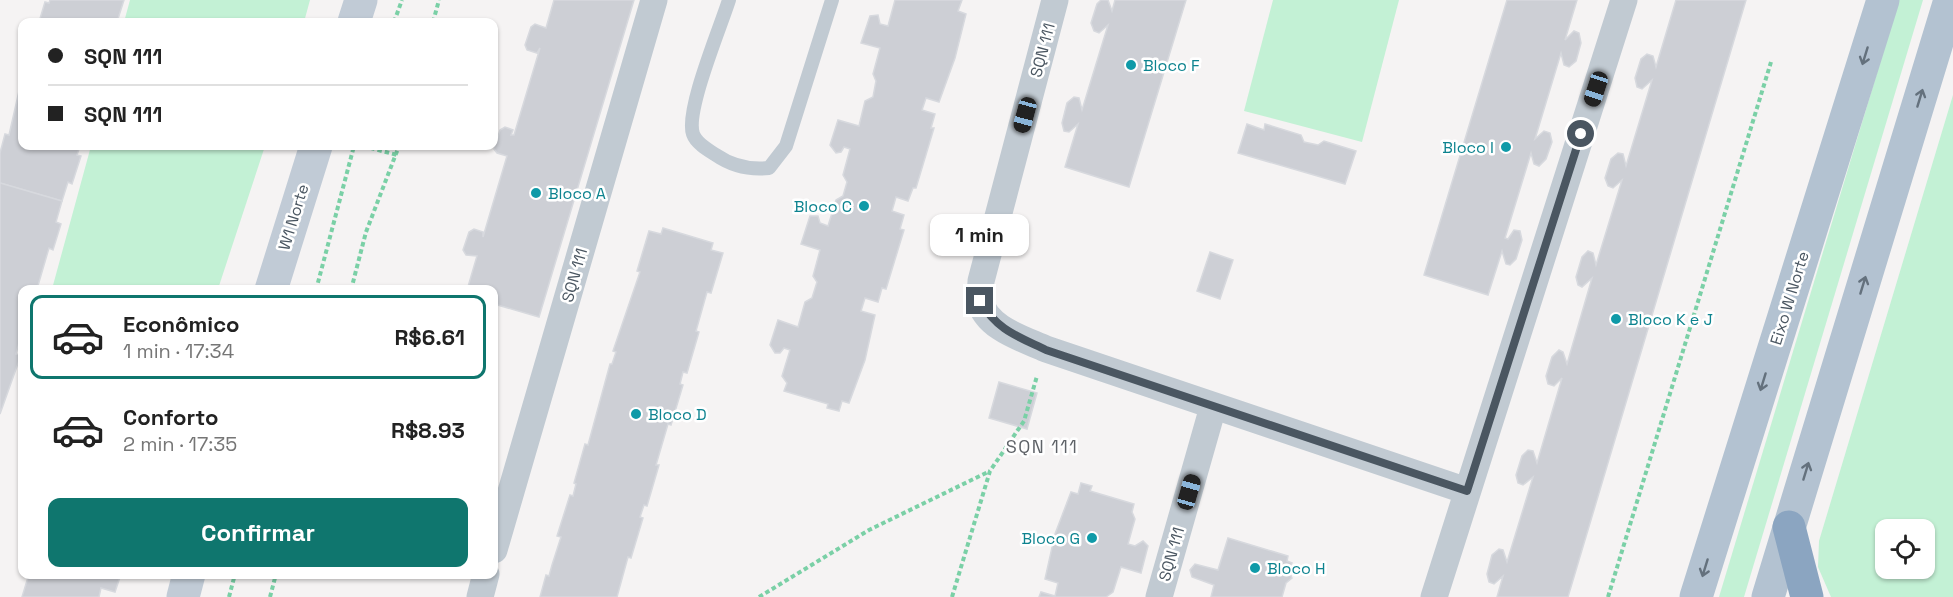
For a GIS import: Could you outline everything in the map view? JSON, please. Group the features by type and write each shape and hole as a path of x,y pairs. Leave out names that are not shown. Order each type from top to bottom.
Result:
{"highway":[{"path":"1789,527 1807,597"}],"main road":[{"name":"Eixo W Norte","path":"1696,597 1883,0"},
{"path":"1768,597 1950,0"}],"street":[{"path":"355,18 361,0"},
{"name":"SQN 111","path":"498,535 654,0"},
{"name":"SQN 111","path":"1055,0 981,281 980,301 990,319 1008,332 1046,350 1467,491"},
{"path":"1434,597 1624,0"},
{"name":"W1 Norte","path":"273,285 315,150"},
{"name":"SQN 111","path":"1159,597 1214,408"},
{"path":"183,597 188,579"},
{"path":"480,597 485,579"}],"lane":[{"path":"729,0 695,102 691,124 693,136 705,148 726,162 755,169 769,168 786,146 832,0"}],"path":[{"path":"395,18 402,0"},
{"path":"434,18 439,0"},
{"path":"1608,597 1771,62"},
{"path":"317,285 353,150"},
{"path":"378,150 397,155"},
{"path":"352,285 366,232 398,150"},
{"path":"952,597 990,471 1024,421 1046,350"},
{"path":"759,597 869,530 990,471"},
{"path":"229,597 234,579"},
{"path":"270,597 275,579"}],"green space":[{"path":"130,0 310,0 305,18 125,18"},
{"path":"1273,0 1399,0 1362,142 1244,111"},
{"path":"1899,0 1923,0 1744,597 1719,597"},
{"path":"1953,95 1953,597 1831,597 1818,567 1819,541"},
{"path":"90,150 264,150 219,285 53,285"}],"building":[{"path":"50,0 124,0 118,18 40,18 45,2 49,3"},
{"name":"Bloco A","path":"554,0 634,0 539,317 498,305 498,285 468,285 477,256 466,255 463,250 469,232 474,229 483,232 483,237 507,156 495,150 498,150 498,136 500,130 505,127 513,130 511,135 514,135 540,48 537,53 527,50 525,45 531,27 535,24 546,28"},
{"name":"Bloco C","path":"895,0 962,0 958,11 966,14 955,58 939,102 926,98 922,110 935,114 931,128 934,128 916,188 913,188 908,201 896,197 892,211 904,215 900,229 904,230 886,289 882,288 878,302 865,298 861,311 875,315 865,360 849,403 842,401 839,411 827,408 828,404 784,391 787,383 782,376 790,350 784,348 780,353 775,353 770,345 778,320 798,327 805,302 812,298 817,282 813,276 820,250 801,244 810,216 818,216 820,223 828,226 836,200 843,196 847,182 843,175 850,149 844,147 841,152 836,153 830,145 838,120 859,126 865,101 873,97 876,81 873,74 880,48 861,43 870,16 878,15 880,24 888,26"},
{"name":"Bloco F","path":"1101,0 1108,0 1112,11 1115,0 1186,0 1129,187 1065,167 1078,124 1069,132 1064,131 1062,123 1067,103 1074,97 1079,98 1082,110 1108,25 1099,33 1094,31 1091,23 1097,4"},
{"name":"Bloco I","path":"1507,0 1577,0 1565,40 1574,31 1579,33 1581,43 1576,61 1569,67 1564,65 1561,53 1535,139 1544,131 1550,133 1552,142 1546,159 1539,166 1534,164 1531,153 1505,238 1508,239 1514,230 1520,231 1522,240 1516,259 1510,265 1506,264 1502,251 1488,295 1424,275"},
{"name":"Bloco K e J","path":"1676,0 1746,0 1568,597 1497,597 1503,576 1494,584 1489,582 1487,574 1492,555 1499,549 1503,550 1507,562 1533,477 1523,485 1518,483 1516,475 1522,456 1528,450 1533,451 1537,463 1562,378 1554,386 1548,384 1546,376 1552,357 1559,350 1563,352 1567,364 1592,278 1582,287 1578,285 1576,277 1582,257 1588,251 1593,253 1596,265 1622,180 1613,188 1608,186 1605,178 1611,159 1618,153 1623,154 1626,166 1652,80 1642,89 1637,87 1635,78 1641,59 1647,54 1653,56 1656,67"},
{"path":"18,96 18,150 79,150 77,155 81,156 72,184 68,182 62,201 0,183 0,153 5,134 9,135"},
{"path":"1247,124 1264,130 1265,124 1301,135 1304,142 1318,145 1324,141 1356,151 1345,184 1238,153"},
{"path":"0,183 62,201 56,222 61,224 53,250 49,248 38,285 18,285 16,354 18,354 18,363 0,414"},
{"name":"Bloco D","path":"663,228 713,243 711,250 723,253 711,293 707,292 696,331 699,332 687,373 683,372 680,384 683,385 671,425 668,424 647,506 644,505 640,517 643,518 631,558 628,557 617,597 540,597 546,575 549,576 561,537 557,536 570,495 573,496 576,484 574,483 585,444 588,445 610,364 616,352 613,351 640,272 637,271 649,231 661,234"},
{"path":"1210,252 1233,260 1220,299 1197,291"},
{"path":"999,382 1037,393 1027,429 989,418"},
{"name":"Bloco G","path":"1081,483 1092,486 1090,491 1134,504 1132,512 1135,519 1128,544 1135,546 1143,541 1148,546 1141,573 1121,567 1113,592 1106,597 1039,597 1041,592 1055,596 1058,583 1045,579 1055,534 1071,492 1078,494"},
{"name":"Bloco H","path":"1228,538 1288,556 1287,561 1292,563 1289,571 1292,578 1286,583 1282,597 1211,597 1214,585 1192,577 1190,570 1195,564 1218,570"},
{"path":"27,579 119,579 115,592 101,588 99,597 22,597"}],"place":[{"name":"Bloco F","path":"1131,65"},
{"name":"Bloco I","path":"1506,147"},
{"name":"Bloco A","path":"536,193"},
{"name":"Bloco C","path":"864,206"},
{"name":"Bloco K e J","path":"1616,319"},
{"name":"Bloco D","path":"636,414"},
{"name":"Bloco G","path":"1092,538"},
{"name":"Bloco H","path":"1255,568"}],"district":[{"name":"SQN 111","path":"1042,447"}],"route":[{"path":"980,301 990,319 1008,332 1046,350 1467,491 1581,134"}]}
